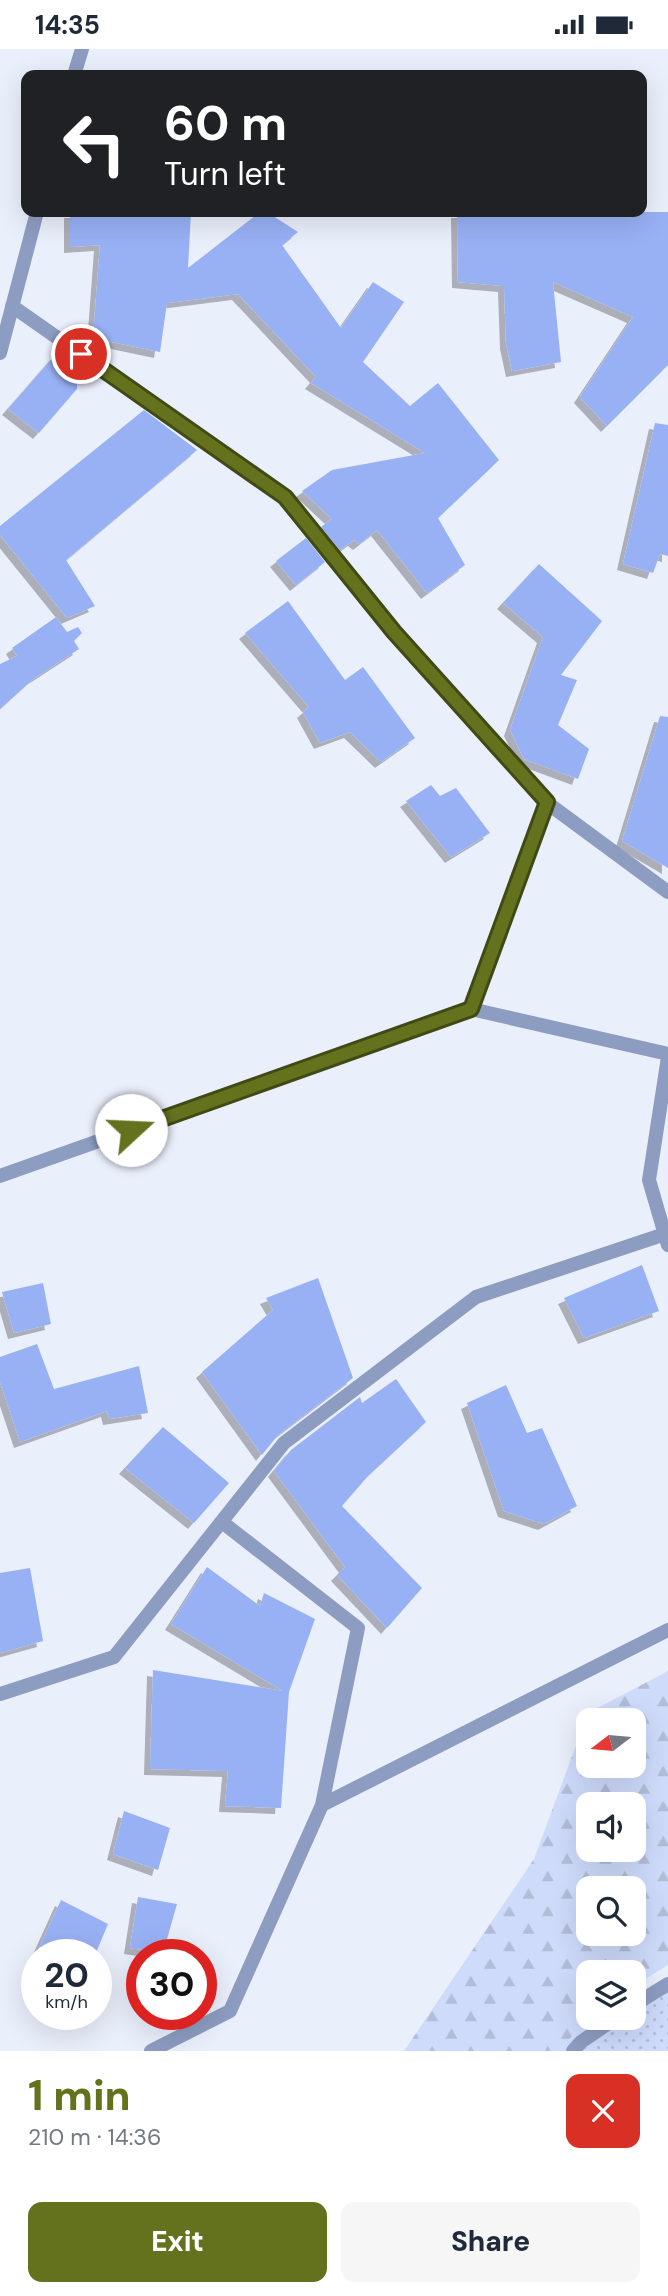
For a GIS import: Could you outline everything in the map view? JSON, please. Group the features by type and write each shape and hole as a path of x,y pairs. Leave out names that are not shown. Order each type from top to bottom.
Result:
{"street":[{"path":"76,70 82,49"},
{"path":"0,353 36,217"},
{"path":"12,306 285,497 394,632 547,802 668,892"},
{"path":"471,1009 547,802"},
{"path":"0,1177 471,1009 668,1055 649,1180 666,1239 476,1297 284,1443 114,1657 0,1694"},
{"path":"151,2051 230,2011 322,1805 358,1629 222,1522"},
{"path":"322,1805 668,1630"},
{"path":"646,1998 668,1984"},
{"path":"573,2051 598,2030"}],"green space":[{"path":"668,1671 668,1965 646,1979 646,1960 576,1960 578,2030 559,2051 404,2051 534,1859 576,1745 576,1778 646,1778 646,1708 598,1708"},
{"path":"668,1981 668,2051 559,2051 578,2030 646,2030 646,1990"}],"building":[{"path":"647,212 668,212 668,365 607,426 580,397 633,317 553,282 561,362 512,371 506,343 504,286 458,282 457,217 647,217"},
{"path":"70,217 191,217 188,268 254,217 275,217 298,232 282,245 341,328 373,282 404,302 363,362 410,406 438,383 499,460 438,518 465,565 427,593 377,530 359,544 354,540 340,550 321,527 332,519 302,491 332,470 425,453 311,383 316,377 238,294 167,303 160,352 93,338 100,245 70,247"},
{"path":"55,355 77,378 77,389 39,433 8,409"},
{"path":"144,410 197,450 66,560 95,606 67,618 0,535 0,526"},
{"path":"655,423 668,425 668,556 660,554 653,573 623,564"},
{"path":"306,538 325,562 296,585 276,561"},
{"path":"539,564 602,621 561,675 577,680 558,725 589,749 578,779 524,759 510,730 543,637 503,603"},
{"path":"288,601 345,680 363,667 415,738 381,762 350,732 320,743 303,712 309,707 245,633"},
{"path":"56,617 67,632 78,627 82,633 74,641 79,649 33,679 0,709 0,664 17,656 12,648"},
{"path":"660,716 668,717 668,868 622,841"},
{"path":"431,785 440,796 456,788 490,833 451,857 406,801"},
{"path":"642,1265 659,1311 584,1338 564,1298"},
{"path":"318,1278 353,1378 278,1435 262,1455 202,1372 273,1310 266,1298"},
{"path":"43,1283 51,1324 14,1333 2,1292"},
{"path":"37,1344 54,1389 139,1366 148,1413 109,1419 107,1411 20,1442 0,1382 0,1357"},
{"path":"396,1379 426,1422 368,1476 342,1506 422,1588 387,1628 337,1575 345,1567 274,1471 291,1450 360,1397 362,1403"},
{"path":"506,1385 527,1433 542,1428 577,1506 544,1524 504,1511 467,1403"},
{"path":"163,1427 229,1483 194,1523 125,1468"},
{"path":"207,1567 260,1606 264,1593 315,1619 289,1692 281,1808 225,1806 228,1771 150,1769 153,1670 283,1691 171,1624"},
{"path":"30,1568 43,1641 0,1653 0,1573"},
{"path":"124,1811 170,1828 158,1870 113,1854"},
{"path":"138,1897 177,1904 167,1939 131,1939"},
{"path":"61,1900 108,1924 102,1939 43,1939"}],"route":[{"path":"81,354 285,497 394,632 547,802 471,1009 131,1130"}]}
